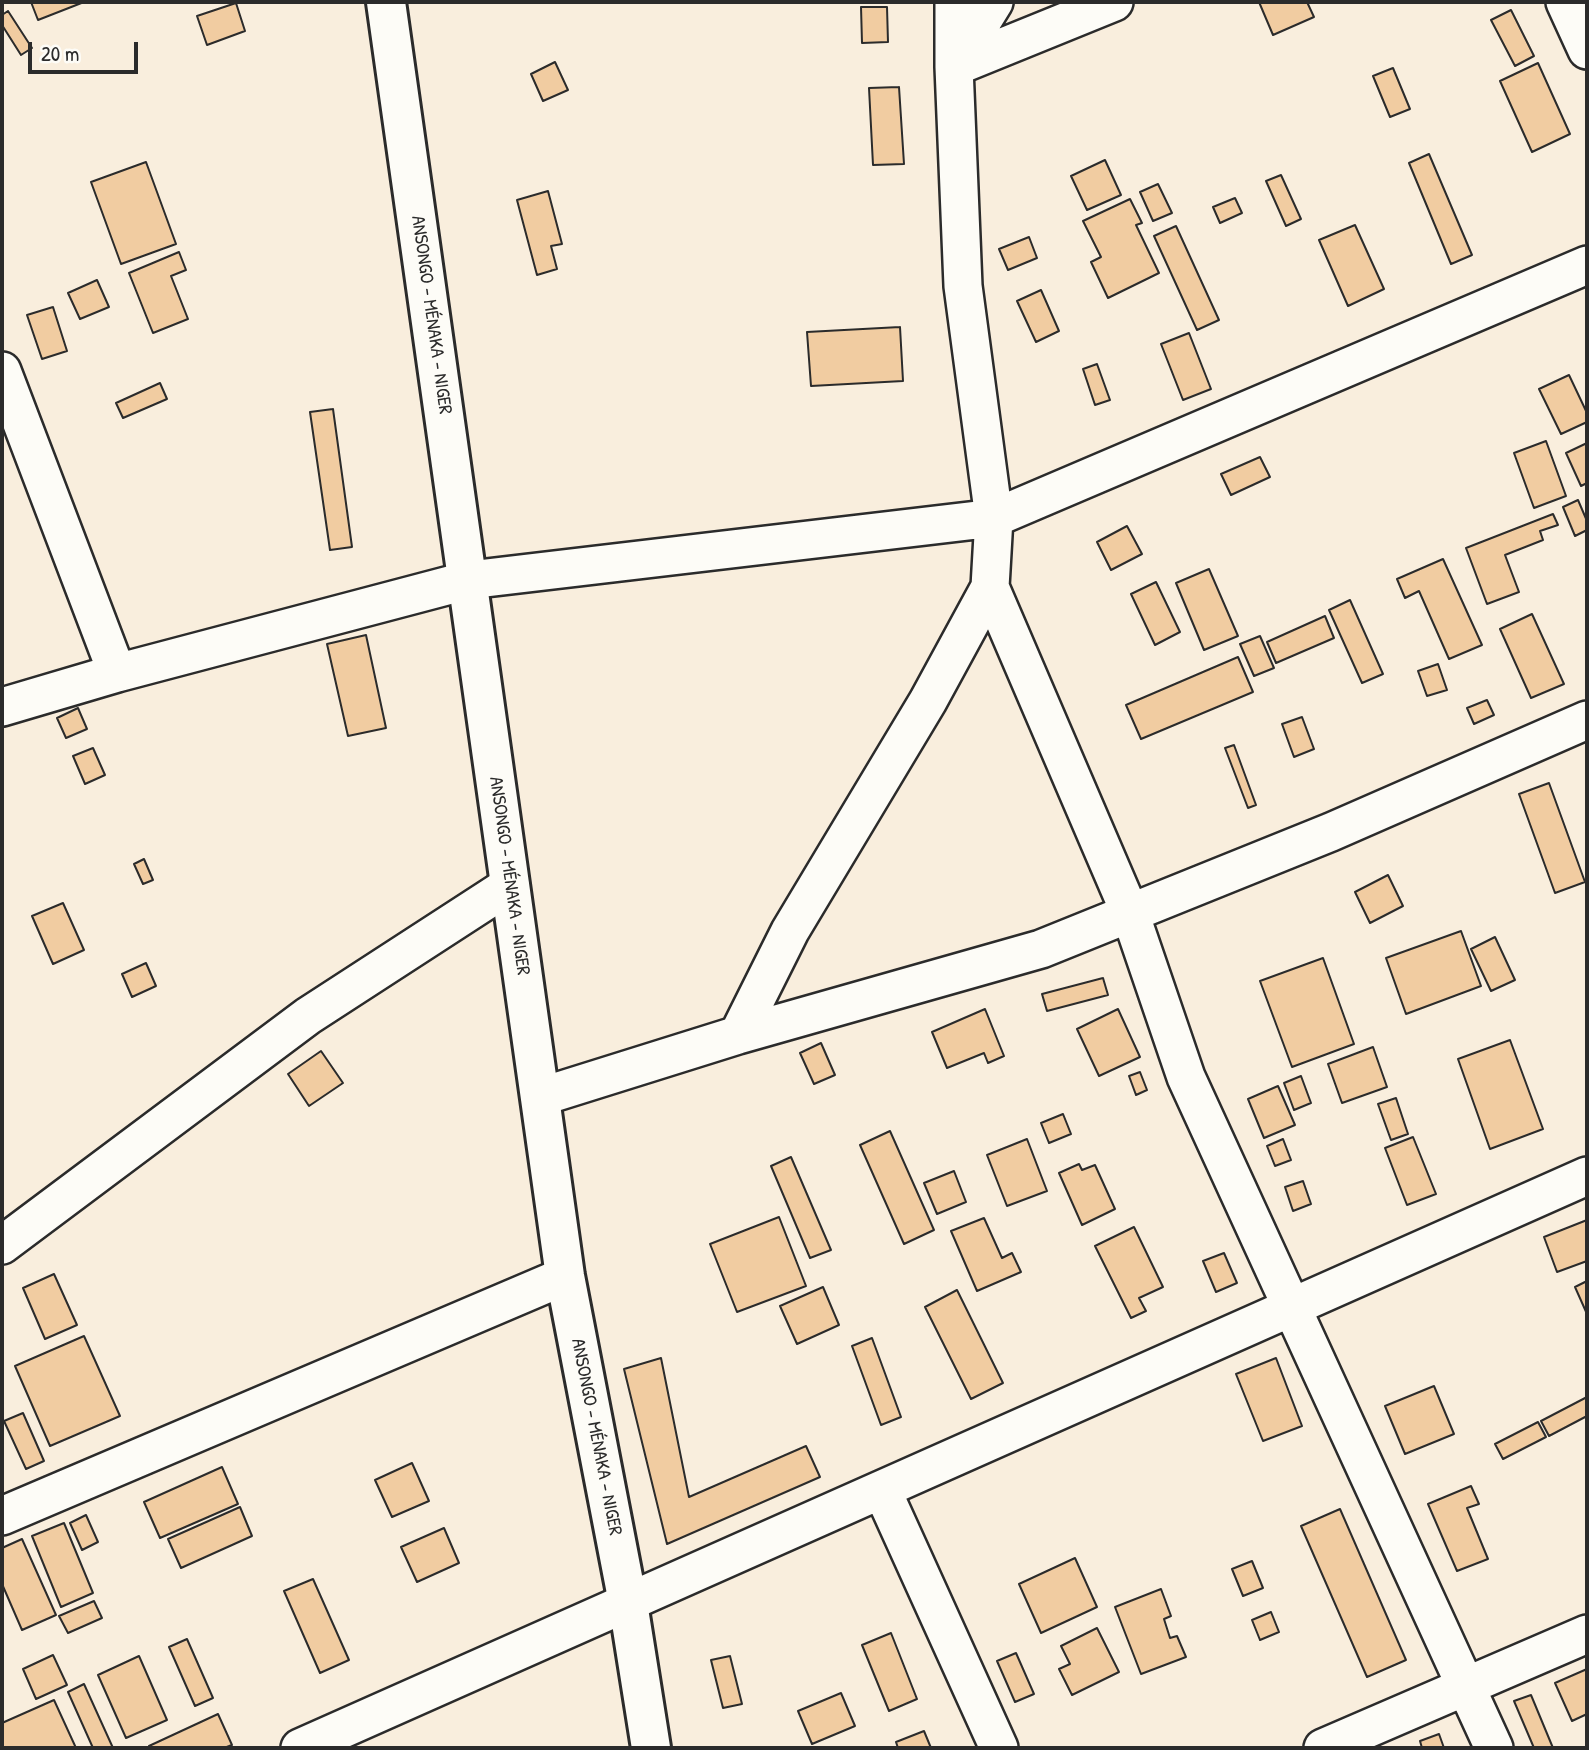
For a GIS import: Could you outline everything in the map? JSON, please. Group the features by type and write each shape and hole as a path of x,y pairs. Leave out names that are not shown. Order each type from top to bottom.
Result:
{"main road":[{"name":"ANSONGO - MÉNAKA - NIGER","path":"386,2 565,1276 628,1603 651,1748"}],"street":[{"path":"738,1035 790,931 928,701 990,587 994,518 963,286 954,2"},
{"path":"954,67 994,2"},
{"path":"954,67 1114,2"},
{"path":"1565,2 1587,50"},
{"path":"2,707 117,673 469,580 994,518 1587,265"},
{"path":"2,371 117,673"},
{"path":"990,587 1130,914 1186,1077 1494,1748"},
{"path":"540,1097 738,1035 1041,949 1331,832 1587,720"},
{"path":"2,1245 308,1016 510,885"},
{"path":"300,1748 1291,1310 1587,1173"},
{"path":"2,1516 565,1276"},
{"path":"882,1490 999,1748"},
{"path":"1323,1748 1587,1634"}],"building":[{"path":"31,2 84,2 38,20"},
{"path":"1259,2 1307,2 1314,17 1273,35"},
{"path":"236,3 245,31 207,45 197,16"},
{"path":"861,7 887,7 888,42 862,43"},
{"path":"1511,10 1534,56 1515,66 1491,20"},
{"path":"8,11 32,48 21,55 2,25 2,15"},
{"path":"555,62 568,90 543,101 531,74"},
{"path":"1538,63 1570,134 1532,152 1500,81"},
{"path":"1393,68 1410,109 1390,117 1373,76"},
{"path":"899,87 904,164 873,165 869,88"},
{"path":"1429,154 1472,255 1451,264 1409,163"},
{"path":"1105,160 1121,195 1087,210 1071,176"},
{"path":"146,162 176,244 121,264 91,182"},
{"path":"1281,175 1301,219 1286,226 1266,181"},
{"path":"1158,184 1172,213 1153,221 1140,192"},
{"path":"548,191 562,244 551,246 557,269 537,275 517,200"},
{"path":"1235,198 1242,213 1220,223 1213,207"},
{"path":"1130,199 1142,223 1136,225 1159,273 1108,298 1091,262 1101,257 1083,221"},
{"path":"1355,225 1384,289 1348,306 1319,240"},
{"path":"1176,226 1219,320 1197,330 1154,236"},
{"path":"1029,237 1037,258 1008,270 999,249"},
{"path":"179,252 186,270 171,276 188,319 153,333 129,273"},
{"path":"97,280 109,307 80,319 68,293"},
{"path":"1041,290 1059,331 1036,342 1017,301"},
{"path":"53,307 67,351 42,359 27,315"},
{"path":"900,327 903,381 811,386 807,332"},
{"path":"1189,333 1211,389 1183,400 1161,344"},
{"path":"1097,364 1110,400 1095,405 1083,369"},
{"path":"1569,375 1587,413 1587,422 1561,434 1539,389"},
{"path":"160,383 167,399 123,418 116,403"},
{"path":"333,409 352,547 330,550 310,412"},
{"path":"1546,441 1566,496 1534,508 1514,453"},
{"path":"1587,443 1587,483 1581,486 1566,453"},
{"path":"1260,457 1270,477 1231,495 1221,474"},
{"path":"1578,500 1587,521 1587,530 1575,536 1563,507"},
{"path":"1553,514 1558,525 1540,531 1543,540 1505,555 1519,592 1487,604 1466,548"},
{"path":"1127,526 1142,554 1111,570 1097,542"},
{"path":"1443,559 1482,645 1449,659 1419,591 1405,598 1397,579"},
{"path":"1209,569 1238,636 1204,650 1176,583"},
{"path":"1156,582 1180,632 1155,645 1131,594"},
{"path":"1350,600 1383,674 1362,683 1329,610"},
{"path":"1532,614 1564,684 1531,698 1500,629"},
{"path":"1325,616 1334,638 1276,663 1267,642"},
{"path":"366,635 386,728 348,736 327,644"},
{"path":"1260,636 1274,668 1254,676 1240,644"},
{"path":"1238,657 1253,692 1141,739 1126,705"},
{"path":"1438,664 1447,690 1427,696 1418,671"},
{"path":"1487,700 1494,715 1474,724 1467,708"},
{"path":"78,708 87,729 66,738 57,718"},
{"path":"1302,717 1314,749 1294,757 1282,724"},
{"path":"1234,745 1256,805 1248,808 1225,748"},
{"path":"93,748 105,775 85,784 73,756"},
{"path":"1549,783 1585,882 1555,893 1519,794"},
{"path":"144,859 153,880 143,884 134,864"},
{"path":"1388,875 1403,906 1370,923 1355,892"},
{"path":"63,903 84,950 53,964 32,916"},
{"path":"1461,931 1481,986 1406,1014 1386,958"},
{"path":"1495,937 1515,980 1491,991 1471,949"},
{"path":"1323,958 1354,1044 1292,1067 1260,981"},
{"path":"146,963 156,986 132,997 122,974"},
{"path":"1103,978 1108,995 1047,1011 1042,994"},
{"path":"985,1009 1004,1056 988,1063 984,1053 947,1068 932,1032"},
{"path":"1118,1009 1140,1057 1099,1076 1077,1029"},
{"path":"1510,1040 1543,1129 1490,1149 1458,1059"},
{"path":"821,1043 835,1075 814,1084 800,1053"},
{"path":"1373,1047 1387,1087 1342,1103 1328,1064"},
{"path":"321,1051 343,1083 309,1106 288,1074"},
{"path":"1140,1072 1147,1090 1136,1095 1129,1076"},
{"path":"1301,1076 1311,1103 1294,1110 1284,1083"},
{"path":"1278,1086 1295,1125 1264,1138 1248,1099"},
{"path":"1396,1098 1408,1134 1391,1140 1378,1104"},
{"path":"1063,1114 1071,1134 1049,1143 1041,1123"},
{"path":"890,1131 934,1230 904,1244 860,1145"},
{"path":"1413,1137 1436,1194 1407,1205 1385,1148"},
{"path":"1027,1139 1047,1191 1007,1206 987,1155"},
{"path":"1283,1139 1291,1160 1275,1166 1267,1146"},
{"path":"791,1157 831,1250 810,1258 771,1166"},
{"path":"1079,1164 1082,1170 1095,1165 1115,1209 1082,1225 1059,1173"},
{"path":"954,1171 966,1202 937,1214 924,1183"},
{"path":"1303,1181 1311,1204 1293,1211 1285,1187"},
{"path":"779,1217 806,1286 737,1312 710,1244"},
{"path":"984,1218 1002,1258 1012,1253 1021,1272 977,1291 951,1231"},
{"path":"1587,1220 1587,1261 1557,1272 1544,1237"},
{"path":"1134,1227 1163,1287 1139,1298 1146,1311 1131,1318 1095,1246"},
{"path":"1224,1253 1237,1283 1216,1292 1203,1261"},
{"path":"54,1274 77,1325 45,1339 23,1288"},
{"path":"1587,1281 1587,1314 1575,1287"},
{"path":"823,1287 839,1325 797,1344 780,1306"},
{"path":"957,1290 1003,1383 971,1399 925,1307"},
{"path":"84,1336 120,1416 50,1446 15,1366"},
{"path":"872,1338 901,1417 881,1425 852,1346"},
{"path":"661,1358 689,1497 806,1446 820,1477 667,1544 624,1369"},
{"path":"1276,1358 1302,1426 1263,1441 1236,1374"},
{"path":"1434,1386 1454,1434 1405,1454 1385,1406"},
{"path":"1587,1397 1587,1416 1549,1436 1541,1421"},
{"path":"23,1413 44,1461 26,1469 4,1421"},
{"path":"1538,1422 1546,1437 1503,1459 1495,1444"},
{"path":"412,1463 429,1501 392,1517 375,1480"},
{"path":"222,1467 238,1504 160,1538 144,1502"},
{"path":"1471,1486 1479,1504 1467,1508 1488,1559 1457,1571 1428,1504"},
{"path":"240,1507 252,1536 181,1568 168,1539"},
{"path":"1340,1509 1406,1660 1367,1677 1301,1526"},
{"path":"86,1515 98,1542 82,1550 70,1523"},
{"path":"64,1523 93,1593 61,1607 32,1536"},
{"path":"444,1528 459,1563 417,1582 401,1547"},
{"path":"22,1539 56,1615 22,1630 2,1584 2,1548"},
{"path":"1075,1558 1097,1607 1041,1633 1019,1584"},
{"path":"1252,1561 1263,1588 1243,1596 1232,1569"},
{"path":"313,1579 349,1660 320,1673 284,1591"},
{"path":"1161,1589 1171,1616 1164,1619 1170,1638 1177,1636 1186,1657 1141,1674 1115,1607"},
{"path":"94,1601 102,1618 68,1633 59,1616"},
{"path":"1271,1612 1279,1632 1260,1640 1252,1620"},
{"path":"1097,1628 1119,1672 1072,1695 1059,1669 1070,1664 1061,1646"},
{"path":"891,1633 917,1699 889,1711 862,1645"},
{"path":"187,1639 213,1698 195,1706 169,1647"},
{"path":"1016,1653 1034,1694 1015,1702 997,1661"},
{"path":"53,1655 67,1685 36,1699 23,1669"},
{"path":"139,1656 167,1720 126,1738 98,1675"},
{"path":"730,1656 742,1704 723,1708 711,1660"},
{"path":"1587,1669 1587,1714 1572,1721 1555,1683"},
{"path":"84,1684 113,1748 93,1748 68,1692"},
{"path":"841,1693 855,1726 812,1744 798,1711"},
{"path":"1531,1695 1553,1748 1534,1748 1514,1701"},
{"path":"54,1700 76,1748 2,1748 2,1723"},
{"path":"218,1714 232,1745 224,1748 149,1746"},
{"path":"924,1731 931,1748 898,1748 896,1742"},
{"path":"1439,1734 1444,1748 1422,1748 1420,1741"}]}
